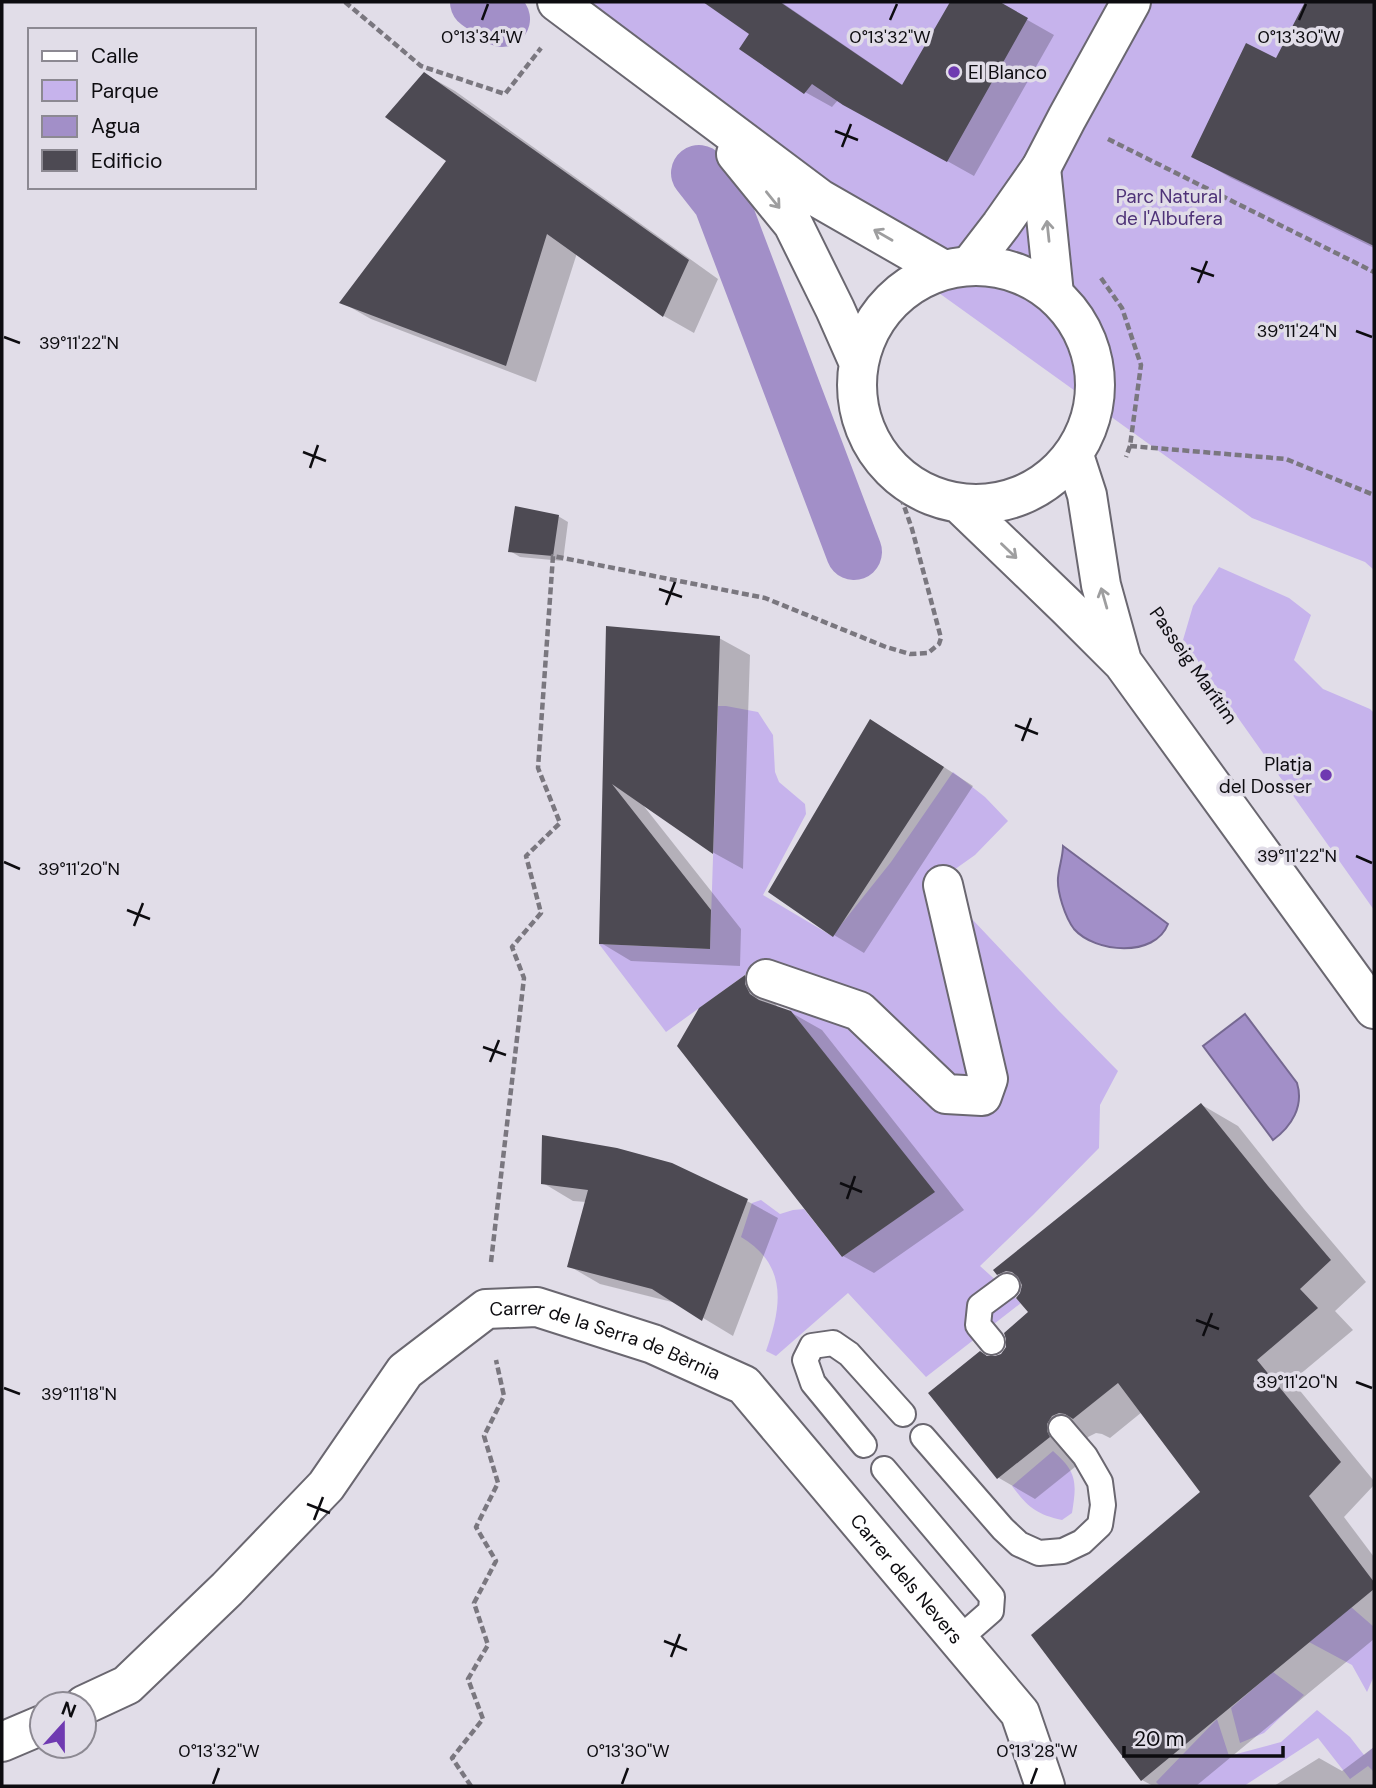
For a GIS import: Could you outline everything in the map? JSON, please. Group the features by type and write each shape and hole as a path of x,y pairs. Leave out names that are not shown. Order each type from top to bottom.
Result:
{"street":[{"path":"956,267 1001,225 1041,169 1131,2"},
{"path":"563,6 820,199 956,267"},
{"path":"699,108 793,224 858,361"},
{"path":"1041,169 1054,294"},
{"path":"956,267 1015,271 1054,294 1078,321 1093,353 1097,388 1091,424 1074,455 1051,479 1023,495 992,503 960,504 924,492 892,471 868,439 856,401 858,361 872,325 890,300 914,281 956,267"},
{"path":"1074,455 1087,495 1101,585 1123,663"},
{"path":"960,504 1123,663 1374,1009"},
{"path":"766,979 859,1011 946,1094 982,1096 989,1079 943,885"},
{"name":"Carrer de la Serra de Bèrnia","path":"98,1698 127,1685 227,1589 326,1486 405,1371 486,1309 537,1307 653,1344 744,1385"},
{"name":"Carrer dels Nevers","path":"744,1385 1020,1713 1045,1786"},
{"path":"2,1742 28,1731"}],"lane":[{"path":"992,1342 978,1325 980,1306 1007,1286"},
{"path":"864,1445 813,1383 805,1360 812,1346 834,1343 849,1354 903,1414"},
{"path":"923,1437 1003,1529 1019,1544 1039,1553 1063,1551 1082,1542 1100,1525 1103,1505 1100,1482 1085,1456 1061,1428"},
{"path":"884,1469 992,1597 991,1611 959,1639"}],"path":[{"path":"345,2 421,66 505,94 563,6"},
{"path":"1067,118 1374,272"},
{"path":"1099,274 1122,308 1141,365 1130,446 1123,467"},
{"path":"1130,446 1286,459 1374,495"},
{"path":"471,1786 453,1758 483,1719 468,1679 488,1645 474,1603 496,1561 476,1527 498,1483 484,1436 504,1396 486,1309 524,978 512,947 541,913 526,856 560,823 538,768 553,556 765,598 886,647 910,654 928,653 939,644 941,638 912,529 892,471"}],"green space":[{"name":"Parc Natural de l'Albufera","path":"548,2 1374,2 1374,570 1365,562 1252,518 726,140"},
{"name":"Platja del Dosser","path":"1219,567 1289,598 1311,615 1294,660 1323,689 1374,713 1374,910 1183,640 1193,606"},
{"path":"718,706 758,712 773,735 775,772 779,782 805,804 806,814 763,895 832,936 891,862 953,772 985,797 1008,821 975,855 937,882 1118,1071 1100,1105 1099,1148 980,1266 1021,1303 926,1377 848,1293 776,1356 766,1351 778,1303 774,1274 767,1260 741,1237 752,1203 761,1200 780,1214 804,1209 842,1257 934,1192 756,967 666,1032 599,944 710,949"},
{"path":"1053,1451 1067,1465 1075,1485 1072,1513 1062,1520 1033,1509 1012,1486"},
{"path":"1351,1607 1374,1627 1374,1676 1367,1692 1352,1665 1309,1642"},
{"path":"1273,1672 1304,1695 1264,1733 1240,1743 1231,1708"},
{"path":"1317,1710 1350,1737 1364,1755 1374,1747 1374,1772 1368,1766 1350,1779 1318,1738 1244,1786 1160,1786 1156,1782 1217,1719 1229,1756 1281,1742"}],"water":[{"path":"1063,846 1168,924 1161,935 1138,947 1124,948 1096,943 1074,929 1059,890"},
{"path":"1245,1014 1297,1083 1299,1091 1295,1115 1273,1140 1203,1046"}],"building":[{"path":"703,2 780,2 902,85 950,2 1000,2 1028,18 947,162 843,105 812,84 804,94 739,49 749,34"},
{"path":"1305,2 1374,2 1374,246 1191,157 1246,43 1276,58"},
{"path":"424,72 689,260 663,317 547,234 506,366 339,303 446,161 385,117"},
{"path":"515,506 559,515 553,556 508,552"},
{"path":"606,626 720,636 713,854 612,784 711,910 710,949 599,944"},
{"path":"870,719 944,767 833,937 768,892"},
{"path":"745,975 745,984 750,994 791,1011 935,1192 842,1257 677,1046 699,1008"},
{"path":"1201,1103 1331,1260 1300,1289 1318,1308 1257,1360 1341,1462 1309,1496 1374,1582 1374,1589 1141,1781 1031,1635 1200,1492 1118,1383 1073,1419 1059,1413 1052,1416 1047,1424 1050,1437 997,1479 928,1393 980,1351 987,1356 1001,1354 1006,1347 1004,1333 1028,1312 1016,1298 1022,1285 1018,1277 1006,1271 997,1275 993,1270"},
{"path":"542,1135 617,1148 672,1163 748,1199 702,1321 652,1289 567,1267 588,1190 541,1184"}],"waterway":[{"path":"478,2 502,19"},
{"path":"699,173 721,201 854,552"}],"place":[{"name":"El Blanco","path":"954,72"},
{"name":"Platja del Dosser","path":"1326,775"}]}
